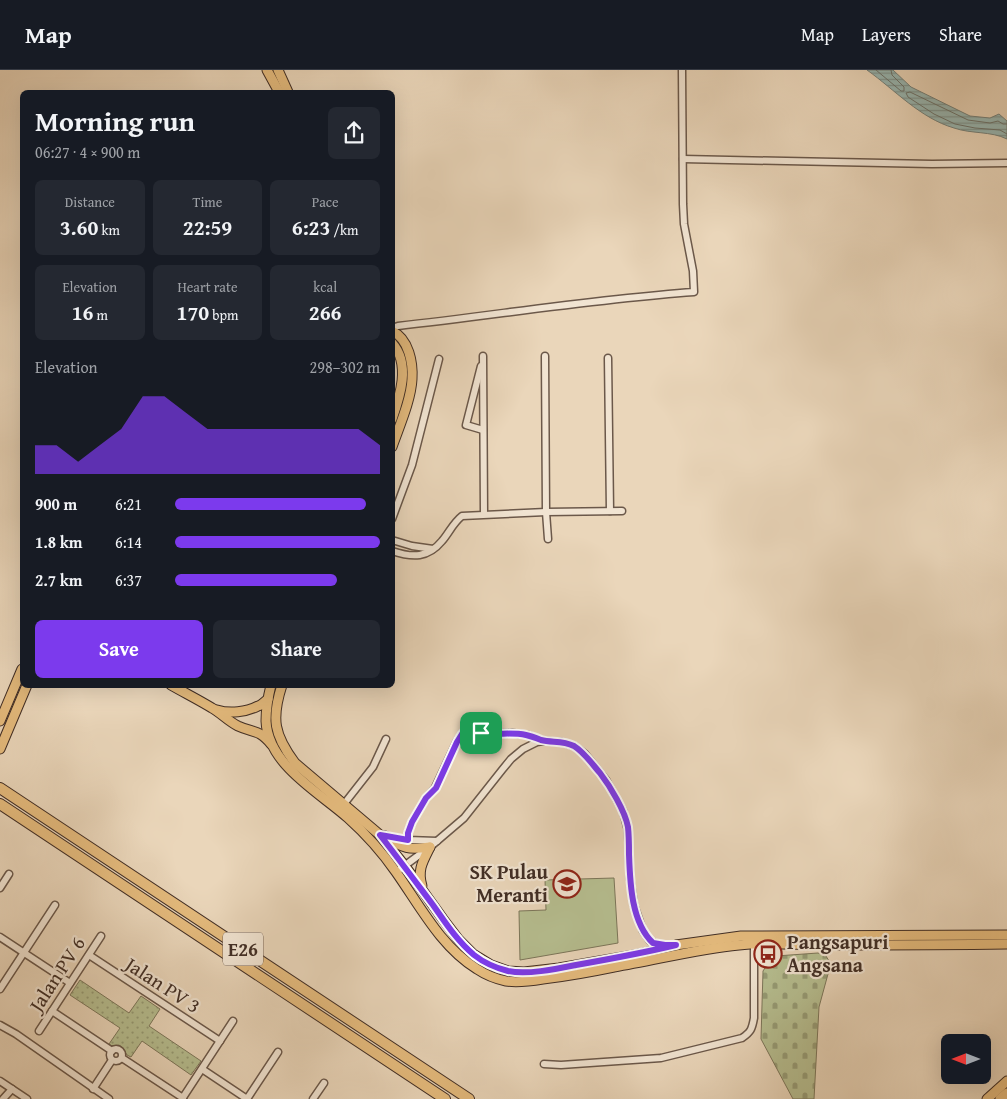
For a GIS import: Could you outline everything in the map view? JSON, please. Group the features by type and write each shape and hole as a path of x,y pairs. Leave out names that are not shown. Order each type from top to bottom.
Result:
{"highway":[{"name":"E26","path":"0,788 469,1099"},
{"name":"E26","path":"0,804 445,1099"}],"main road":[{"path":"267,70 278,90"},
{"path":"278,70 287,90"},
{"path":"395,331 405,343 409,352 412,379 395,438"},
{"path":"395,346 399,352 402,370 400,395 395,410"},
{"path":"0,721 20,674"},
{"path":"0,749 26,688"},
{"path":"177,688 215,709 225,718 239,726 257,732 273,746"},
{"path":"270,688 266,723 273,746 279,757 302,782 366,834 451,948 466,961 488,975 507,981 523,982 561,977 721,947 754,944 1007,944"},
{"path":"281,688 276,707 278,736 295,764 383,836 397,845 416,849 433,844"},
{"path":"215,709 227,712 245,710 260,706 268,698"},
{"path":"383,836 459,940 473,954 491,965 508,971 524,972 559,968 640,954 676,945 741,936 1007,936"},
{"path":"423,892 419,878 420,870 422,862 433,844"},
{"path":"987,1099 1007,1081"},
{"path":"1000,1099 1007,1093"}],"street":[{"path":"395,328 502,312 694,292 684,224 682,70"},
{"path":"683,159 932,164 1007,163"},
{"path":"483,430 466,425 483,356 484,514"},
{"path":"545,356 546,512 548,539"},
{"path":"608,358 610,511"},
{"path":"395,511 412,465 439,359"},
{"path":"395,552 413,556 429,553 442,542 456,520 462,516 622,511"},
{"path":"395,541 433,549"},
{"path":"408,840 408,833 412,822 426,798 436,788 457,742 467,728 481,733 528,735 543,741"},
{"path":"344,804 373,767 386,739"},
{"path":"396,872 464,818 511,759 523,749 537,742 562,742 574,746 585,754 606,780 627,822 634,905 643,931 653,943 676,945"},
{"path":"383,836 433,844"},
{"path":"0,888 9,874"},
{"path":"0,989 55,905"},
{"name":"Jalan PV 6","path":"39,1031 101,936"},
{"path":"0,937 70,983"},
{"path":"544,1064 561,1065 661,1058 742,1038 752,1028 754,1018 754,944"},
{"name":"Jalan PV 3","path":"89,955 220,1041"},
{"path":"52,1011 112,1051"},
{"path":"122,1058 182,1098 233,1021"},
{"path":"0,1025 16,1034 108,1099"},
{"path":"112,1051 115,1049 121,1050 122,1058"},
{"path":"93,1088 112,1060 110,1056 112,1051"},
{"path":"202,1069 247,1099 278,1052"},
{"path":"112,1060 118,1061 122,1058"},
{"path":"0,1081 27,1099"},
{"path":"313,1099 324,1083"},
{"path":"3,1099 12,1089"}],"green space":[{"path":"614,878 618,943 520,960 519,911 546,910 545,880"},
{"path":"818,953 826,956 829,961 828,974 819,1007 814,1099 793,1099 761,1039 763,971 776,956"},
{"path":"80,980 129,1013 141,996 160,1009 149,1026 201,1061 191,1075 142,1041 131,1057 119,1045 112,1046 109,1044 120,1028 70,995"}],"water":[{"path":"867,70 893,70 911,87 970,116 990,118 999,114 1007,121 1007,139 1001,136 961,130 930,118"}],"place":[{"name":"SK Pulau Meranti","path":"567,884"},
{"name":"Pangsapuri Angsana","path":"768,954"}],"route":[{"path":"467,728 481,733 528,735 543,741 562,742 574,746 585,754 606,780 627,822 630,878 634,905 643,931 653,943 676,945 640,954 524,972 508,971 491,965 473,954 459,940 380,835 408,840 408,833 412,822 428,795 436,788 462,734 467,728"}]}
